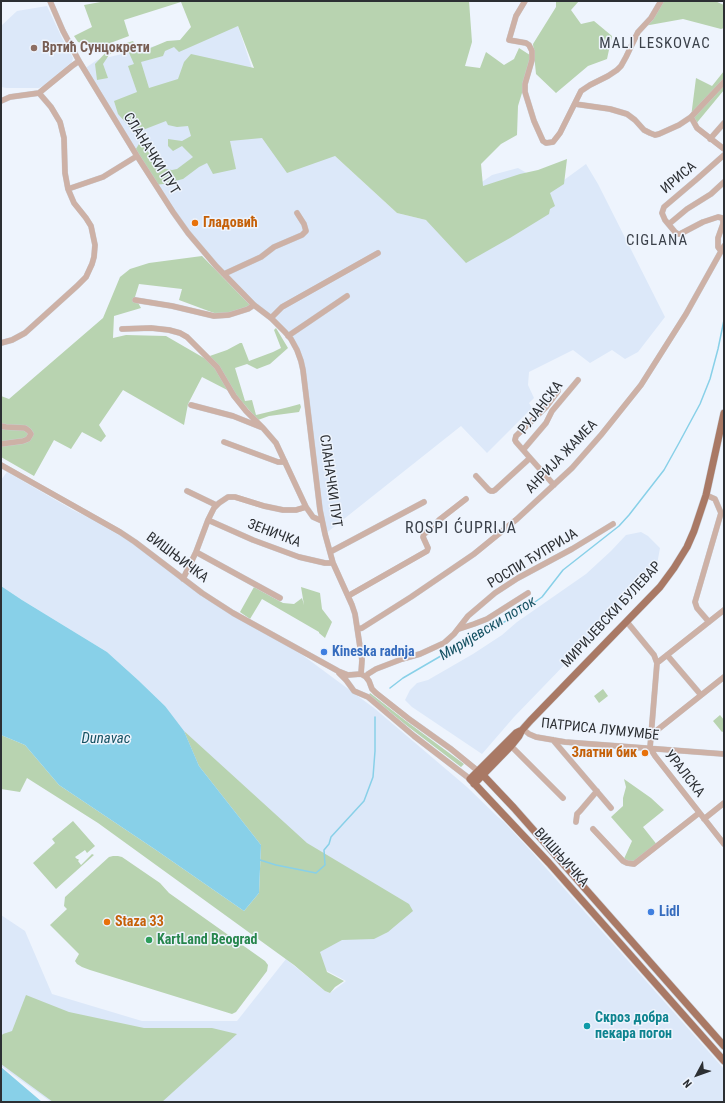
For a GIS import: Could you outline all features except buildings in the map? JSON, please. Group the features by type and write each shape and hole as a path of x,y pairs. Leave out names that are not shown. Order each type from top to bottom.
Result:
{"main road":[{"name":"МИРИЈЕВСКИ БУЛЕВАР","path":"480,773 511,746 523,729 663,584 681,558 694,532 706,495 724,413"},
{"name":"МИРИЈЕВСКИ БУЛЕВАР","path":"472,782 516,733 523,729"},
{"name":"ВИШЊИЧКА","path":"480,773 514,808 724,1046"},
{"name":"ВИШЊИЧКА","path":"472,782 549,863 724,1061"}],"street":[{"name":"СЛАНАЧКИ ПУТ","path":"50,1 79,61 137,156 181,224 224,274 254,305 271,318 288,336 297,350 301,361 322,521 333,563 353,608 358,629 362,665 361,675"},
{"path":"525,1 516,16 509,40 528,44 531,48 532,60 525,84 525,92 534,121 543,141 546,143 553,142 560,133 580,93 584,89 608,76 621,66 638,32 651,18 661,1"},
{"path":"1,101 10,97 39,94 79,61"},
{"path":"575,104 610,109 627,114 644,130 655,135 679,125 691,117 724,82"},
{"path":"1,94 10,97"},
{"path":"1,343 12,340 25,333 77,286 86,277 94,257 95,245 91,226 74,203 65,177 65,146 62,128 51,107 39,94"},
{"path":"691,117 697,128 724,149"},
{"path":"710,139 724,123"},
{"name":"ИРИСА","path":"669,224 662,213 664,207 697,180 724,154"},
{"path":"68,189 103,177 137,156"},
{"path":"723,249 718,247 723,224 722,218 718,217 703,222 680,234 675,232 669,224 687,209 711,194 724,182"},
{"path":"224,274 261,257 274,247 302,235 306,231 304,224 297,214"},
{"name":"АНРИЈА ЖАМЕА","path":"358,629 362,628 411,597 474,554 517,519 572,468 601,436 636,392 686,314 723,249"},
{"path":"271,318 282,307 378,253"},
{"path":"288,336 347,296"},
{"path":"136,300 172,306 214,316 229,316 248,309 254,305"},
{"path":"122,329 151,328 169,330 187,337 217,367 237,400 276,443 306,507 313,516 322,521"},
{"name":"РУЈАНСКА","path":"523,450 546,423 552,411 578,380"},
{"path":"554,485 516,442 515,438 546,407 558,391"},
{"path":"191,405 233,416 263,428"},
{"path":"1,426 25,428 31,434 28,439 23,441 1,444"},
{"path":"224,442 278,462 285,462"},
{"path":"476,476 489,490 493,491 530,458"},
{"name":"ВИШЊИЧКА","path":"1,465 120,532 183,579 234,613 338,671 348,675 361,675 368,679 374,691 387,702 451,749 480,773"},
{"path":"187,491 216,505"},
{"path":"706,495 715,499 721,513 695,602 697,608 709,622"},
{"path":"183,579 196,552 208,520 216,505 224,499 231,496 283,510 296,510 306,507"},
{"path":"348,596 428,551 423,537 424,534 431,529 437,521 466,499"},
{"path":"330,552 424,502"},
{"name":"ЗЕНИЧКА","path":"208,520 248,538 295,556 325,563 333,563"},
{"name":"РОСПИ ЋУПРИЈА","path":"361,675 370,673 440,645 448,640 468,616 495,593 508,584 587,541 613,524"},
{"path":"196,552 280,598"},
{"path":"458,629 487,619 528,593"},
{"path":"627,622 654,655 657,663 724,610"},
{"path":"667,655 701,696"},
{"name":"УРАЛСКА","path":"657,663 650,748 724,844"},
{"name":"ВИШЊИЧКА","path":"338,671 344,676 354,691 368,697 472,782"},
{"path":"351,686 352,679 361,675"},
{"path":"651,735 724,677"},
{"path":"359,693 366,691 370,684"},
{"name":"ПАТРИСА ЛУМУМБЕ","path":"523,729 536,737 553,740 724,754"},
{"path":"553,740 611,808"},
{"path":"511,746 563,798"},
{"path":"576,822 580,811 597,791"},
{"path":"704,818 724,803"},
{"path":"593,829 623,861 634,864 699,813"}],"shaded area":[{"name":"Вртић Сунцокрети","path":"47,6 73,58 72,62 45,85 39,88 1,87 1,26 17,11"},
{"path":"238,26 261,96 335,156 397,213 426,220 492,175 518,168 553,188 586,164 598,184 665,317 638,352 625,359 612,350 590,363 573,350 529,372 528,385 534,398 529,403 532,408 487,453 461,426 325,534 303,370 291,339 254,305 193,239 84,69 97,60"},
{"path":"7,472 137,545 182,579 301,654 374,708 467,787 504,822 530,850 724,1069 724,1102 51,1102 1,1066 1,915 25,931 52,994 142,1021 237,1021 286,959 325,991 330,993 346,981 294,953 285,945 260,873 261,845 199,766 165,706 107,652 1,586 1,480"},
{"path":"641,532 648,536 660,548 656,570 514,717 482,754 412,707 405,700 410,690 417,683 428,680 502,635 517,622 586,574 626,535"}],"green space":[{"path":"106,1 469,1 472,42 465,66 480,68 486,52 504,65 514,59 519,48 533,57 518,106 517,135 501,144 481,164 483,186 538,170 567,159 564,184 550,193 555,206 550,209 549,214 466,263 426,220 397,213 335,156 287,173 262,138 230,141 236,169 213,174 207,163 183,179 155,185 134,152 139,144 166,169 177,169 193,157 182,146 173,151 168,146 168,139 182,141 191,136 188,126 177,127 168,125 166,121 135,133 118,114 114,101 137,92 128,66 134,64 126,46 117,49 109,55 103,64 108,78 97,80 95,64 110,48 133,41 138,50 148,49 167,41 180,40 191,27 181,2 124,20 129,36 97,48 78,42 74,36 92,27 84,5","holes":["238,26 254,68 191,54 184,62 178,79 149,88 141,62 163,56 165,51 174,47 179,52"]},
{"path":"556,1 579,1 571,10 581,24 594,21 612,36 607,59 588,66 556,93 536,74 533,44 556,7"},
{"path":"661,1 715,1 724,5 724,28 721,29 683,19 644,26"},
{"path":"724,71 724,90 695,125 691,117 696,78 712,86"},
{"path":"202,256 252,307 222,316 179,300 182,289 139,284 135,297 141,308 114,316 113,338 126,335 166,336 204,358 242,343 249,361 281,348 274,330 276,328 288,348 270,364 257,369 247,364 235,368 245,401 252,400 256,415 300,404 301,407 299,412 269,416 258,420 235,394 202,377 188,404 184,425 123,390 99,425 106,436 101,442 82,432 71,449 54,440 34,476 1,457 1,396 9,399 103,318 120,277 130,269 149,263"},
{"path":"254,587 283,603 294,604 302,598 304,605 301,587 320,593 322,609 332,622 325,638 319,632 262,599 250,619 240,612"},
{"path":"603,689 608,696 599,703 594,696"},
{"path":"370,693 464,764 461,767 369,695"},
{"path":"720,715 724,720 724,731 722,732 713,721"},
{"path":"184,731 307,843 409,904 413,911 388,932 374,939 342,940 320,952 327,972 344,981 335,987 330,993 325,991 294,965 98,823 27,778 20,792 1,789 1,735 25,745 59,785 244,911 259,893 261,845 199,766"},
{"path":"624,779 651,798 664,810 643,827 658,846 637,863 623,861 632,841 611,817 623,806 623,798 626,787"},
{"path":"73,821 95,846 87,853 85,850 75,857 79,860 78,861 81,865 92,854 94,855 56,889 33,863 55,843 52,839"},
{"name":"KartLand Beograd","path":"109,857 122,857 160,883 169,893 265,961 268,965 267,971 236,1012 232,1014 90,970 77,964 75,961 79,954 50,925 67,909 64,906 65,897"},
{"path":"26,995 69,1012 144,1028 212,1028 237,1034 162,1102 53,1102 1,1064 1,1036 12,1031"}],"water":[{"name":"Dunavac","path":"1,586 107,652 165,706 184,731 199,766 261,845 259,893 244,911 59,785 25,745 1,735"},
{"path":"1,1067 42,1102 1,1102"}],"waterway":[{"name":"Миријевски поток","path":"390,688 403,678 470,639 514,617 542,597 563,570 619,526 629,515 664,470 700,404 710,379 724,320"},
{"name":"Миријевски поток","path":"260,860 276,865 316,873 325,865 324,850 329,844 331,837 364,801 373,777 375,717"}],"place":[{"name":"Вртић Сунцокрети","path":"34,48"},
{"name":"Гладовић","path":"195,223"},
{"name":"Kineska radnja","path":"324,652"},
{"name":"Златни бик","path":"645,753"},
{"name":"Lidl","path":"651,912"},
{"name":"Staza 33","path":"107,922"},
{"name":"KartLand Beograd","path":"149,940"},
{"name":"Скроз добра пекара погон","path":"587,1026"}],"district":[{"name":"MALI LESKOVAC","path":"655,44"},
{"name":"CIGLANA","path":"657,241"},
{"name":"ROSPI ĆUPRIJA","path":"461,529"}]}
